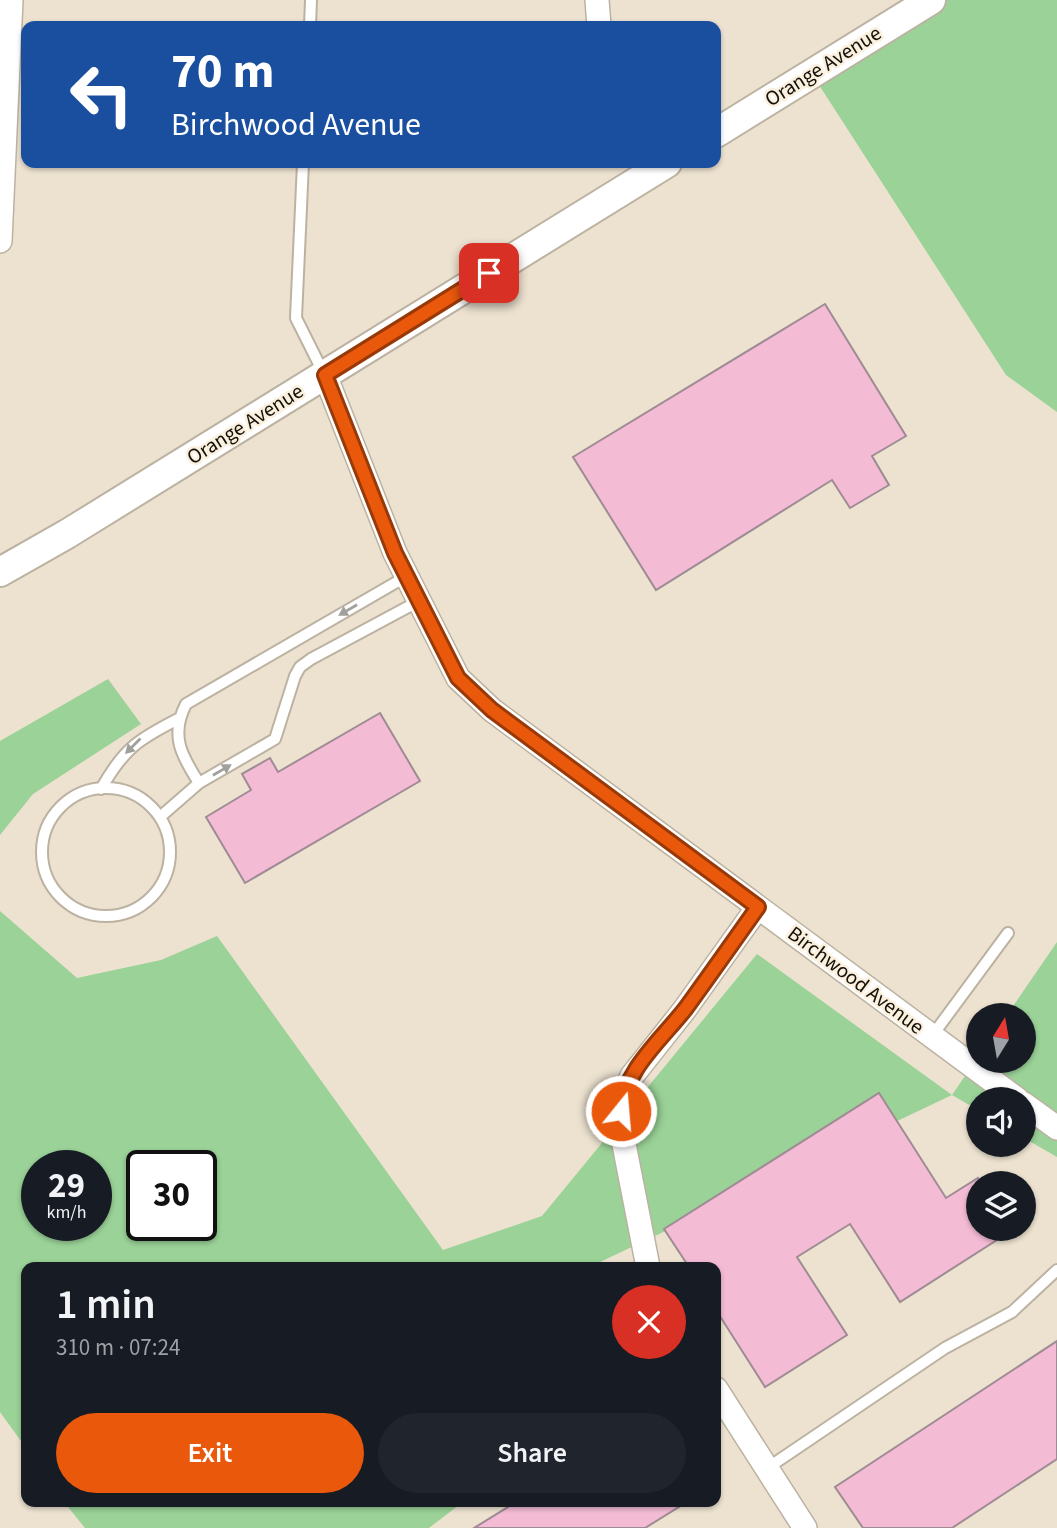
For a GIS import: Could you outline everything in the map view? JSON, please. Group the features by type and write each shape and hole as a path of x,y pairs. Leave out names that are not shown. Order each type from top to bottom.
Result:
{"street":[{"path":"0,241 11,0"},
{"path":"597,0 599,21"},
{"name":"Orange Avenue","path":"721,130 931,0"},
{"name":"Orange Avenue","path":"0,572 67,534 325,375 654,168"},
{"name":"Birchwood Avenue","path":"325,375 395,553 458,678 492,710 1001,1087"},
{"path":"647,1262 621,1129 622,1096 632,1076 685,1009 758,907"},
{"path":"1036,1113 1057,1128"},
{"path":"721,1397 805,1528"}],"lane":[{"path":"310,21 311,0"},
{"path":"303,168 296,318 325,375"},
{"path":"198,783 185,761 178,741 178,719 186,704 407,576"},
{"path":"160,817 198,783 275,739 300,667 419,601"},
{"path":"102,789 114,765 141,738 178,719"},
{"path":"102,789 118,790 135,795 149,804 160,817 169,838 170,860 163,882 150,899 131,911 110,917 88,914 67,904 52,888 43,867 42,845 48,824 61,806 80,794 102,789"},
{"path":"932,1036 1008,933"},
{"path":"766,1469 945,1348 1012,1312 1057,1270"}],"green space":[{"path":"911,0 1057,0 1057,412 1006,375 810,71"},
{"path":"108,679 141,724 33,794 0,835 0,741"},
{"path":"0,911 77,978 161,960 217,936 443,1250 542,1216 757,954 952,1095 600,1262 21,1262 21,1441 0,1412"},
{"path":"1057,942 1057,1157 1036,1145 1036,1087 966,1087 966,1103 952,1095 967,1073 1036,1073 1036,1003 1015,1003"},
{"path":"68,1507 456,1507 429,1528 85,1528"}],"building":[{"path":"825,304 906,436 872,456 889,485 850,508 832,480 656,590 573,457"},
{"path":"380,713 420,781 245,883 206,817 251,790 242,774 270,758 278,772"},
{"path":"879,1093 946,1198 966,1186 966,1241 995,1241 900,1302 850,1224 797,1257 847,1335 765,1387 721,1318 721,1262 686,1262 664,1229"},
{"path":"1057,1341 1057,1459 952,1528 863,1528 835,1487"},
{"path":"508,1507 679,1507 645,1528 474,1528"}],"route":[{"path":"489,273 325,375 395,553 458,678 492,710 758,907 685,1009 632,1076 622,1096 621,1111"}]}
